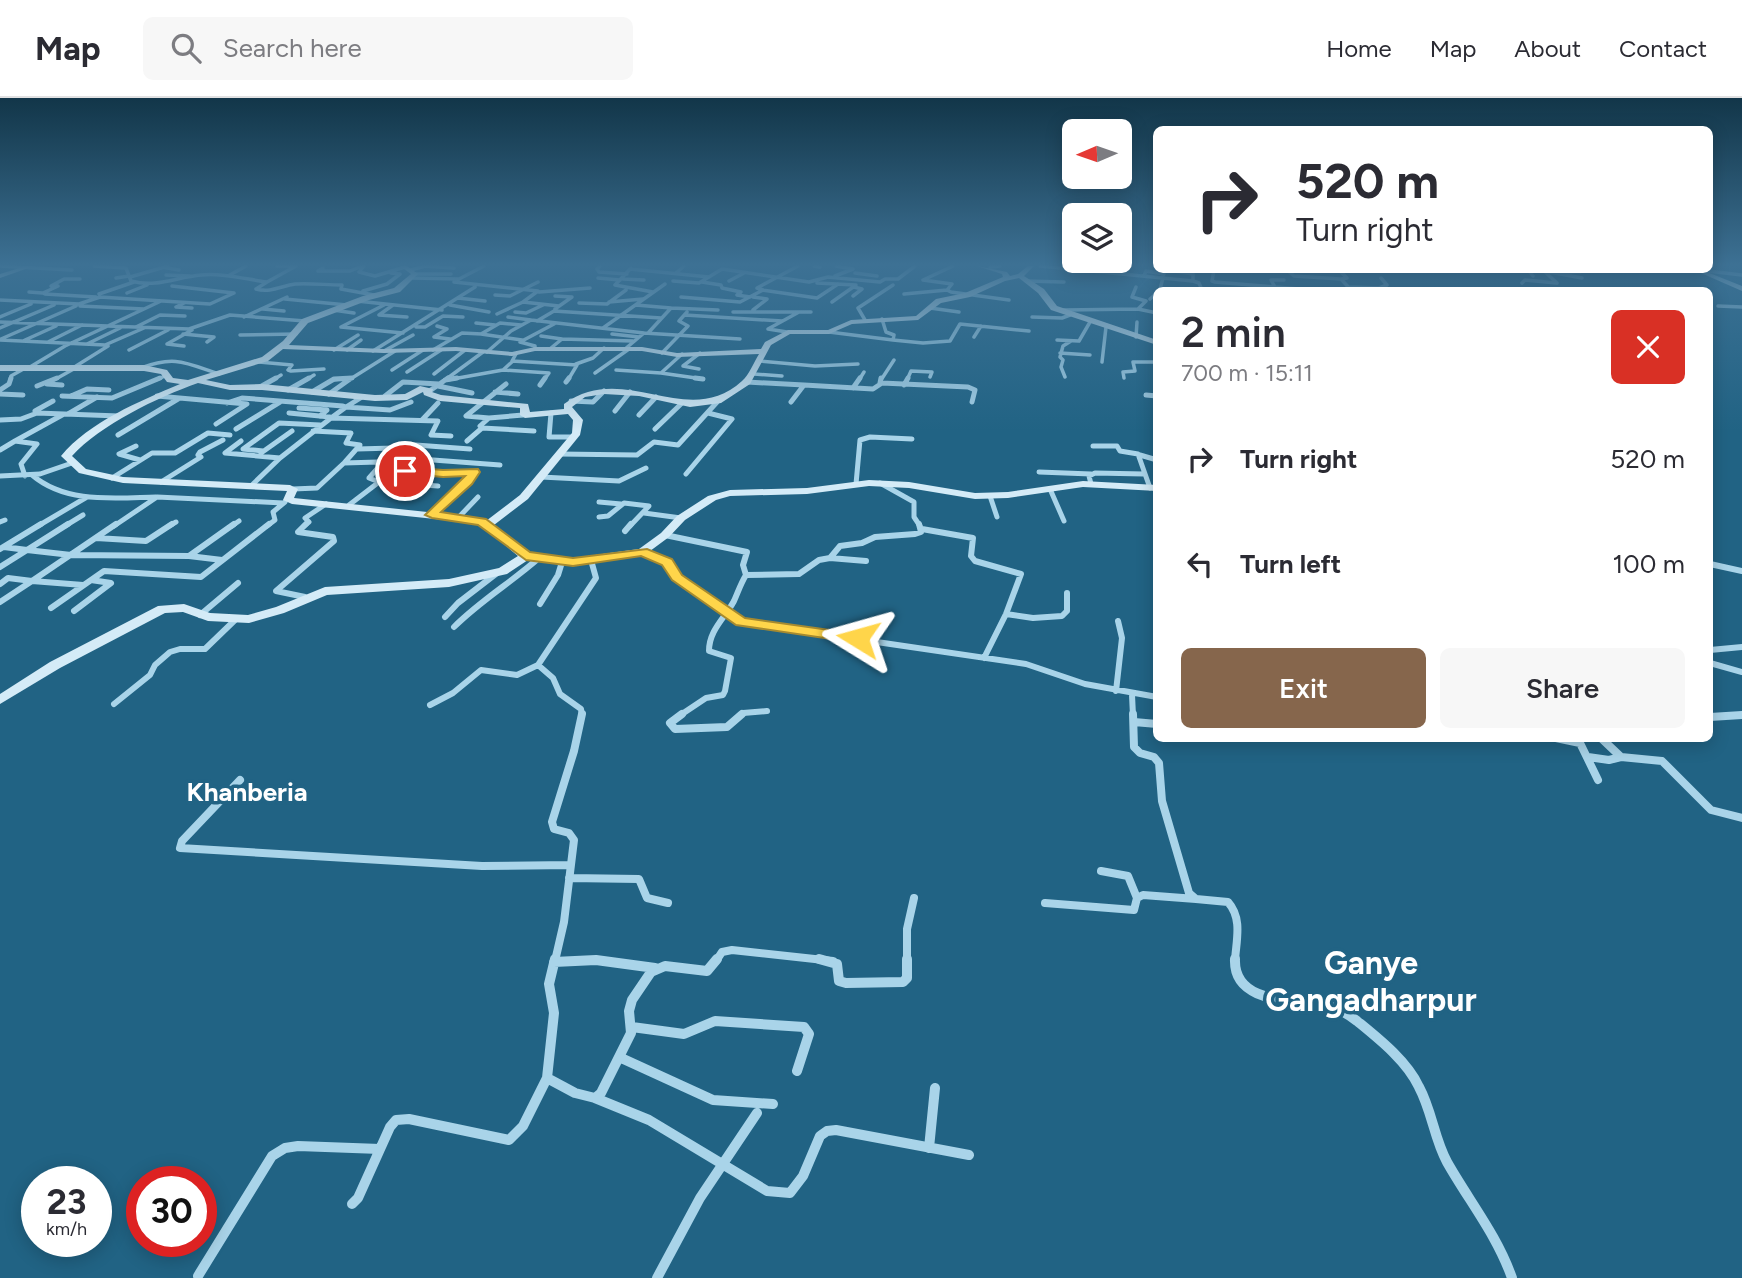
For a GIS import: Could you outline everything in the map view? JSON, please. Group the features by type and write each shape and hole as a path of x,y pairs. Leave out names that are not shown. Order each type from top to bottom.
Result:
{"street":[{"path":"5,321 192,329"},
{"path":"0,328 17,321"},
{"path":"0,340 40,321"},
{"path":"0,392 9,384 11,376 118,321"},
{"path":"135,327 149,321"},
{"path":"184,346 167,344 192,329 213,321"},
{"path":"305,321 282,347 259,362 194,381 157,396 119,416 66,452 66,456 72,464 89,473 112,478 252,485 288,497 326,504 458,518 487,525 526,556 562,562 642,552 665,535 681,518 720,495 807,491 880,483 962,495 990,496 1050,489 1091,479 1144,474"},
{"path":"353,321 341,327 403,333"},
{"path":"373,351 424,321"},
{"path":"415,327 425,327 435,321"},
{"path":"534,321 643,333"},
{"path":"523,415 525,406 440,398 428,393 521,325 534,321"},
{"path":"603,328 611,321"},
{"path":"643,333 651,321"},
{"path":"595,373 657,321"},
{"path":"662,353 688,324 680,321"},
{"path":"782,321 768,329 947,342 953,339 957,325 1029,331"},
{"path":"830,332 845,324 860,321"},
{"path":"883,321 886,332 894,335 893,340"},
{"path":"1088,321 1153,342"},
{"path":"1136,337 1137,322"},
{"path":"476,323 521,325"},
{"path":"1057,340 1081,340 1092,323"},
{"path":"23,341 59,324"},
{"path":"522,340 527,335 542,332 554,324"},
{"path":"47,342 82,325"},
{"path":"482,334 496,325"},
{"path":"437,326 447,329 434,337 451,339"},
{"path":"974,337 981,326"},
{"path":"86,344 123,327"},
{"path":"1102,362 1106,327"},
{"path":"46,384 110,345 145,328"},
{"path":"129,350 170,329"},
{"path":"407,372 451,339 465,332 522,340"},
{"path":"559,454 633,455 639,454 654,442 678,445 718,401 750,378 768,344 787,332"},
{"path":"183,334 214,337 207,342"},
{"path":"240,335 296,334"},
{"path":"612,334 679,334 740,339"},
{"path":"384,351 413,335"},
{"path":"541,336 629,346 662,353 765,351"},
{"path":"334,350 360,338 347,350"},
{"path":"551,348 562,339"},
{"path":"0,340 110,345"},
{"path":"522,340 520,343 535,345 535,353"},
{"path":"1065,377 1060,353 1063,345 1071,341"},
{"path":"503,370 515,358 551,348 629,346"},
{"path":"282,347 373,351 466,350 576,364"},
{"path":"535,353 581,360 593,358 604,348"},
{"path":"392,370 423,350"},
{"path":"433,374 466,350"},
{"path":"312,392 334,379 349,379 395,351"},
{"path":"699,369 683,366 700,352"},
{"path":"1060,353 1090,355"},
{"path":"661,373 682,354"},
{"path":"141,368 162,360 179,361 219,374"},
{"path":"566,382 581,360"},
{"path":"750,378 804,385 876,389 894,360"},
{"path":"760,361 815,366 858,364"},
{"path":"259,362 292,365 289,370 316,372 324,369"},
{"path":"1124,378 1124,372 1135,371 1133,362 1153,362"},
{"path":"0,368 141,368 160,370 172,380 246,390 260,387 281,375"},
{"path":"260,387 362,397 407,397 420,389 503,370 549,373 540,385"},
{"path":"616,370 703,379"},
{"path":"904,385 913,370 932,372 930,377"},
{"path":"852,388 864,372"},
{"path":"288,390 314,374"},
{"path":"62,396 114,397 167,375"},
{"path":"750,378 782,376"},
{"path":"329,394 351,381 349,379"},
{"path":"385,396 403,382 438,385 472,393"},
{"path":"880,383 972,388 975,390 972,402"},
{"path":"506,384 466,414 489,418 551,413 570,406 589,393 604,391 630,392 681,403 718,401"},
{"path":"37,386 61,385"},
{"path":"790,402 804,385"},
{"path":"71,396 87,389 110,390"},
{"path":"495,391 518,394"},
{"path":"0,392 23,395"},
{"path":"615,411 630,392"},
{"path":"1146,395 1153,396"},
{"path":"157,396 247,404 216,424"},
{"path":"0,450 97,397"},
{"path":"252,485 320,425 362,397"},
{"path":"639,415 656,397"},
{"path":"227,403 242,398 390,410 411,402"},
{"path":"118,435 178,399"},
{"path":"0,420 21,419 53,401"},
{"path":"236,429 281,401"},
{"path":"422,420 438,403"},
{"path":"655,429 681,403"},
{"path":"487,525 510,509 573,438 579,424 570,406"},
{"path":"299,408 327,410 319,416"},
{"path":"32,413 119,416"},
{"path":"289,413 352,420 439,421 431,435 451,436"},
{"path":"551,413 549,437 573,438"},
{"path":"686,474 732,419 708,413"},
{"path":"482,428 480,426 489,418"},
{"path":"337,432 352,420"},
{"path":"263,451 243,449 279,423 320,425"},
{"path":"467,440 482,428 534,431"},
{"path":"257,456 292,431"},
{"path":"15,441 37,444 21,464 29,476 55,489 87,496 288,497 317,488 344,463 360,443 346,443 351,433 313,431"},
{"path":"112,478 155,452 175,453 208,433 230,435"},
{"path":"856,484 860,440 870,437 912,439"},
{"path":"161,482 201,457 198,455 200,452 223,440"},
{"path":"241,441 225,453 280,458"},
{"path":"357,449 394,448 402,444 470,449"},
{"path":"136,446 119,454 139,460"},
{"path":"1093,446 1116,446 1120,451 1153,459"},
{"path":"394,448 369,478 379,482 438,486"},
{"path":"1140,455 1144,474 1153,487"},
{"path":"344,463 386,459 500,465"},
{"path":"0,476 29,476 72,464"},
{"path":"541,477 619,481 626,476 640,474 646,468"},
{"path":"391,483 405,471 443,474 474,472 432,515"},
{"path":"1039,472 1153,488"},
{"path":"0,482 13,476"},
{"path":"349,505 379,482"},
{"path":"880,483 914,502 914,517 922,529 973,538 971,556 975,561 1021,574 1006,614 984,657"},
{"path":"1050,489 1057,499 1064,521"},
{"path":"1,548 87,496"},
{"path":"990,496 997,517"},
{"path":"0,603 157,497"},
{"path":"51,608 109,570 198,578 275,520 273,512 288,497"},
{"path":"458,518 478,497"},
{"path":"599,502 649,506 625,531"},
{"path":"305,597 276,591 334,541 333,537 298,532 309,522 305,518 326,504"},
{"path":"599,517 608,516 621,504"},
{"path":"645,513 681,518"},
{"path":"0,567 83,515"},
{"path":"189,556 239,521"},
{"path":"96,538 146,541 176,522"},
{"path":"830,558 839,545 864,543 874,537 900,538 916,534 922,529"},
{"path":"665,535 747,552 743,565 746,575 731,606 713,632 708,648 709,651 731,658 725,691 723,695 710,697 691,706 685,714 670,723 675,729 720,729 732,725 743,713 767,711"},
{"path":"1,548 71,555 189,556 222,560"},
{"path":"642,552 667,562 677,577 706,595 725,613 752,625 1026,664 1116,691 1153,697"},
{"path":"445,617 497,573 526,556"},
{"path":"454,627 479,601 509,585 540,557"},
{"path":"746,575 799,574 819,560 830,558 866,561"},
{"path":"430,705 453,693 481,670 517,675 538,665 596,578 591,560"},
{"path":"540,604 558,575 562,562"},
{"path":"1713,565 1742,571"},
{"path":"0,699 55,665 150,613 172,607 235,620 266,615 325,591 449,583 497,573"},
{"path":"0,577 83,585"},
{"path":"0,584 8,578"},
{"path":"74,611 111,583 91,580"},
{"path":"200,614 238,583"},
{"path":"1006,614 1033,618 1062,616 1067,611 1067,593"},
{"path":"114,704 150,675 155,665 170,652 205,649 235,620"},
{"path":"1116,691 1122,638 1118,621"},
{"path":"1713,650 1742,647"},
{"path":"1713,664 1742,672"},
{"path":"352,1204 358,1198 390,1127 396,1120 403,1118 509,1140 523,1126 547,1079 554,1013 549,984 564,922 573,835 555,830 552,822 574,751 582,709 560,694 554,678 538,665"},
{"path":"1132,695 1136,750 1154,757 1159,764 1171,837 1189,893 1196,899"},
{"path":"1713,717 1742,715"},
{"path":"1134,722 1153,724"},
{"path":"1575,742 1580,743 1598,780"},
{"path":"1605,742 1621,757"},
{"path":"1588,757 1662,761 1711,810 1742,818"},
{"path":"240,780 182,841 180,848 482,866 571,866"},
{"path":"1045,903 1129,910 1137,907 1137,898 1128,876 1101,871"},
{"path":"569,878 639,878 647,898 668,903"},
{"path":"1137,898 1143,895 1228,902 1233,905 1238,935 1234,971 1238,980 1246,987 1286,1001 1342,1010 1415,1079 1423,1094 1437,1141 1461,1185 1494,1232 1512,1278"},
{"path":"554,962 596,960 706,971 712,968 722,952 732,950 833,961 837,964 839,981 846,983 903,982 907,978 907,929 914,898"},
{"path":"596,1098 620,1057 632,1027 629,1019 631,1004 655,968"},
{"path":"632,1027 688,1034 702,1023 715,1021 804,1027 809,1034 797,1071"},
{"path":"620,1057 713,1100 773,1104"},
{"path":"547,1079 575,1093 596,1098 649,1120 768,1191 789,1194 797,1188 820,1136 827,1131 836,1130 969,1155"},
{"path":"929,1149 935,1088"},
{"path":"657,1278 700,1198 757,1113"},
{"path":"198,1276 272,1156 285,1148 298,1146 380,1149"}],"district":[{"name":"Khanberia","path":"247,792"},
{"name":"Ganye Gangadharpur","path":"1371,982"}],"route":[{"path":"405,471 443,474 474,472 432,515 481,522 526,556 573,562 642,552 667,562 672,573 741,622 858,638"}]}
